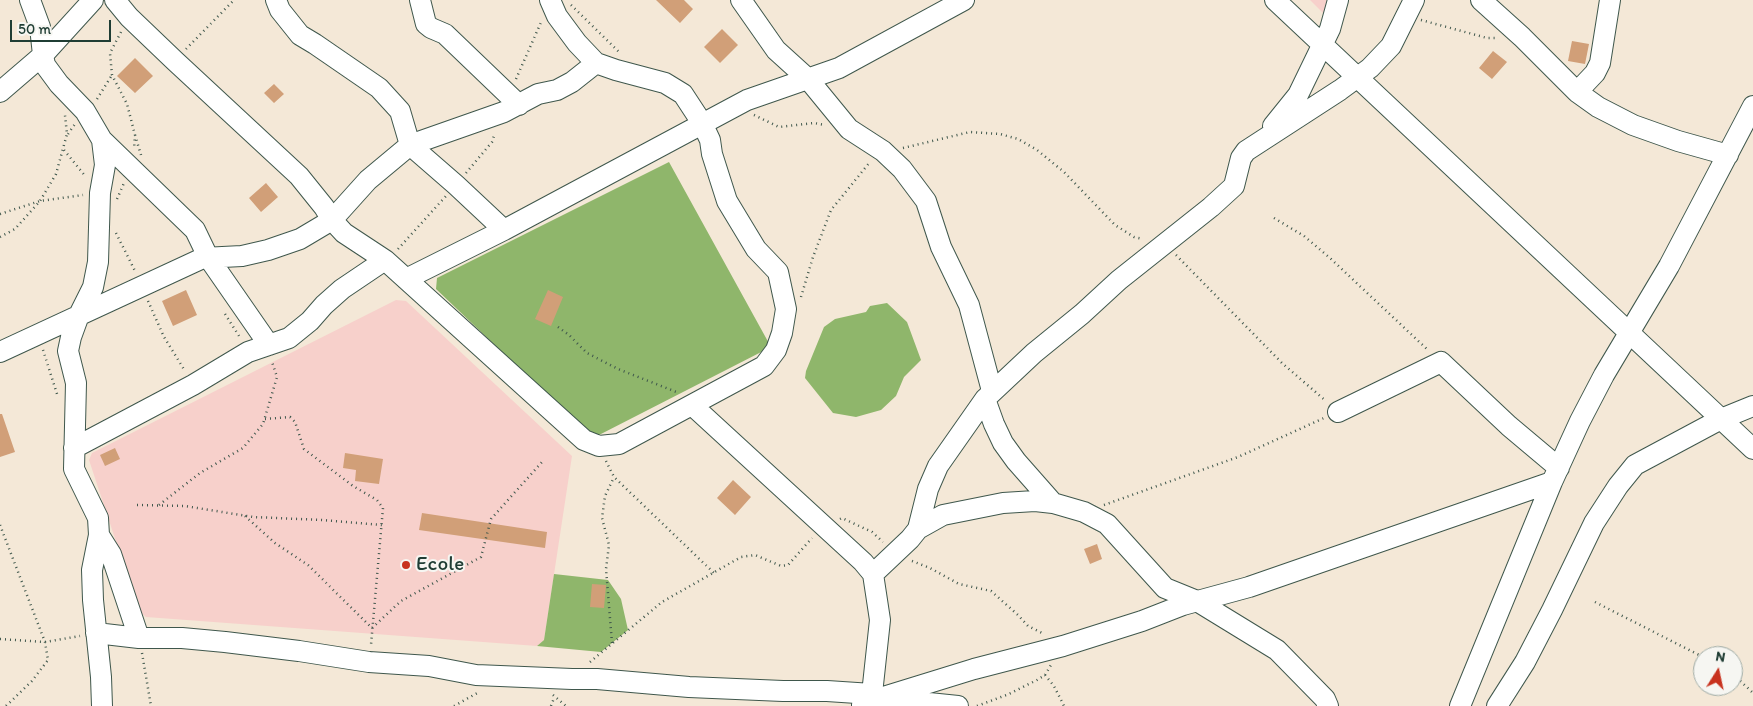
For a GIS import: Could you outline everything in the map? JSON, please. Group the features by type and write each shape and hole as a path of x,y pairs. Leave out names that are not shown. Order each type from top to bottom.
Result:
{"street":[{"path":"30,0 40,28 42,55 45,65 59,84 85,111 102,140 195,230 208,256 269,345"},
{"path":"0,92 42,55 93,0"},
{"path":"115,0 129,17 299,176 332,220 344,232 385,260 584,440 599,446 619,444 693,406 764,366 776,350 782,333 786,309 778,272 756,249 727,201 712,154 710,140 702,123 683,94 665,83 596,63 577,43 562,23 550,0"},
{"path":"276,0 280,10 300,35 379,88 400,111 410,145 504,230"},
{"path":"420,0 426,24 445,34 519,105"},
{"path":"741,0 776,50 808,79 849,130 882,150 902,169 926,201 941,247 969,306 994,424 1003,443 1016,461 1053,503"},
{"path":"406,279 504,230 734,106 838,68 964,0"},
{"path":"1275,0 1753,448"},
{"path":"1262,139 1298,96 1330,30 1338,0"},
{"path":"1481,0 1522,37 1576,92 1598,107 1633,125 1678,141 1728,155"},
{"path":"1576,92 1595,73 1600,63 1610,0"},
{"path":"873,574 910,539 918,528 928,489 938,466 989,395 1034,353 1082,314 1119,280 1212,207 1234,186 1241,158 1246,151 1340,90 1370,68 1391,46 1410,8"},
{"path":"0,352 142,284 208,256 242,256 268,250 300,239 332,220 368,180 410,145 504,112 538,94 557,90 572,82 596,63"},
{"path":"1460,706 1580,421 1669,266 1753,106"},
{"path":"102,140 109,197 93,287 79,315 68,351 76,383 74,469 98,518 99,535 92,570 102,706"},
{"path":"74,448 193,386 248,352 289,338 310,321 342,289 385,260"},
{"path":"1338,412 1441,362 1509,426 1556,475"},
{"path":"693,406 864,562 873,574 880,620 871,699"},
{"path":"1497,706 1525,662 1594,524 1618,486 1635,465 1721,419 1753,406"},
{"path":"871,699 974,669 1063,646 1197,601 1249,587 1556,475"},
{"path":"918,528 943,515 1016,501 1053,503 1084,512 1107,524 1165,588 1197,601 1277,650 1325,699 1328,706"},
{"path":"99,535 111,554 139,638"},
{"path":"96,633 139,638 182,638 225,642 369,662 428,666 476,675 597,679 689,687 827,691 871,699 958,706"}],"path":[{"path":"175,61 234,0"},
{"path":"1410,8 1487,38 1522,37"},
{"path":"109,197 131,166 133,160 135,135 127,104 112,75 110,53 129,17"},
{"path":"0,237 15,229 40,201 56,174 67,134 59,84"},
{"path":"734,106 779,127 814,123 849,130"},
{"path":"799,302 813,257 831,210 882,150 893,151 970,132 1000,134 1018,139 1037,150 1064,172 1115,225 1134,237 1165,244 1283,364 1338,412 1238,457 1084,512"},
{"path":"64,150 109,197"},
{"path":"0,214 40,201 109,197"},
{"path":"1274,218 1304,236 1330,258 1441,362"},
{"path":"558,327 588,353 618,369 680,394 693,406"},
{"path":"38,334 59,400"},
{"path":"158,505 200,473 243,448 263,424 277,377 272,362 248,352"},
{"path":"264,419 290,417 295,422 304,450 353,486 377,500 383,508 369,662"},
{"path":"599,446 614,477 714,574"},
{"path":"372,628 401,601 481,557 491,519 542,462"},
{"path":"612,643 606,569 609,545 602,518 605,496 614,477"},
{"path":"137,505 184,506 244,516 382,525"},
{"path":"244,516 276,543 308,565 372,628"},
{"path":"572,679 662,602 741,557 755,555 781,566 788,565 823,525 842,518 872,532 894,554 930,568 959,584 991,592 1028,626 1063,646 1045,675 1009,694 977,706"},
{"path":"0,524 45,642 48,660 32,681 6,706"},
{"path":"1595,602 1693,651"},
{"path":"0,639 45,642 96,633"},
{"path":"139,638 151,706"},
{"path":"1045,675 1054,686 1064,706"},
{"path":"1743,684 1753,693"},
{"path":"551,706 554,698"}],"shaded area":[{"path":"1310,0 1333,0 1330,20"},
{"path":"396,300 406,301 572,456 544,640 537,646 146,617 139,611 89,460 92,453"}],"green space":[{"path":"669,162 771,347 599,435 588,434 436,289 437,278"},
{"path":"887,303 907,322 921,360 904,377 896,396 881,410 856,417 833,413 805,378 806,371 824,327 835,319 866,312 870,306"},
{"path":"554,574 608,580 621,599 628,630 601,652 537,646 544,640"}],"building":[{"path":"656,0 684,0 693,9 680,23"},
{"path":"722,29 738,45 720,63 704,47"},
{"path":"1572,41 1589,44 1585,64 1568,61"},
{"path":"1493,51 1507,62 1492,79 1479,68"},
{"path":"135,58 153,76 135,93 117,76"},
{"path":"274,84 284,94 274,103 264,93"},
{"path":"266,183 278,197 261,212 249,198"},
{"path":"186,290 197,315 173,326 162,301"},
{"path":"548,290 563,297 551,326 535,319"},
{"path":"0,414 2,414 15,452 0,457"},
{"path":"115,448 120,459 105,466 100,455"},
{"path":"345,453 383,459 379,484 355,481 356,470 343,468"},
{"path":"733,480 751,497 735,515 717,498"},
{"path":"422,513 547,532 545,548 419,530"},
{"path":"1097,544 1102,559 1090,564 1084,549"},
{"path":"592,584 606,585 604,608 590,607"}],"place":[{"name":"Ecole","path":"406,565"}]}
